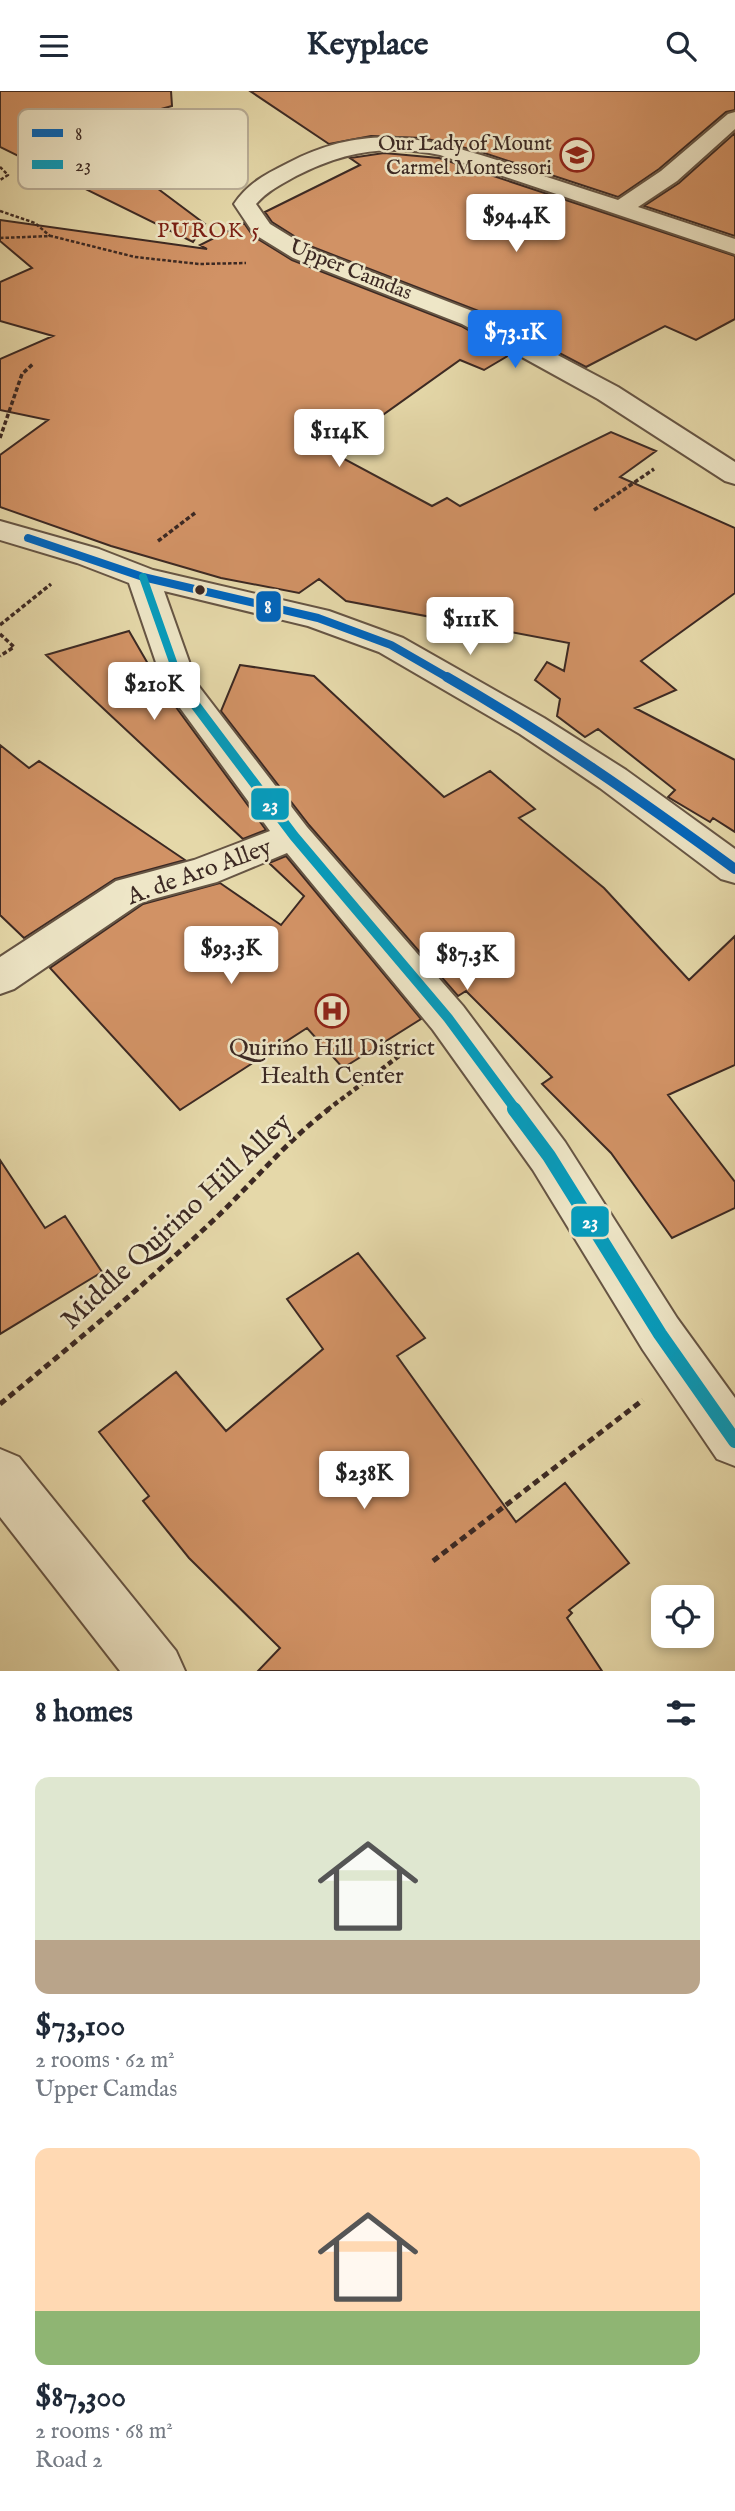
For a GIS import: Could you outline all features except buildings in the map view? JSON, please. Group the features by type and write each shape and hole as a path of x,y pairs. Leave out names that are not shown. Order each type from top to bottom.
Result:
{"street":[{"path":"622,208 669,176 735,118"},
{"name":"Upper Camdas","path":"622,208 445,149 396,141 369,142 321,153 253,191 244,204 262,229 301,253 471,319 608,393 691,444 735,475"},
{"path":"622,208 735,247"},
{"path":"0,530 88,556 143,577 318,618 391,645 511,714 613,779 735,869"},
{"path":"143,577 181,686 294,836 448,1018 549,1156 684,1368 735,1441"},
{"name":"A. de Aro Alley","path":"0,978 130,891 203,871 294,836"},
{"path":"0,1475 156,1671"}],"path":[{"path":"0,167 8,175 0,180"},
{"path":"0,211 35,223 51,236"},
{"path":"0,238 51,236 135,257 237,264"},
{"path":"0,438 22,374 34,363"},
{"path":"594,510 691,444"},
{"path":"0,625 52,583"},
{"path":"0,634 14,646 0,656"},
{"name":"Middle Quirino Hill Alley","path":"0,1404 110,1315 219,1215 304,1127 448,1018"},
{"path":"433,1561 684,1368"}],"transit line":[{"name":"8","path":"28,538 88,556 143,577 318,618 391,645 532,726 613,779 735,869"},
{"name":"23","path":"143,577 181,686 294,836 448,1018 549,1156 660,1334 735,1441"}],"place":[{"name":"Our Lady of Mount Carmel Montessori","path":"577,155"},
{"name":"Quirino Hill District Health Center","path":"332,1011"}],"district":[{"name":"PUROK 5","path":"209,230"}]}
